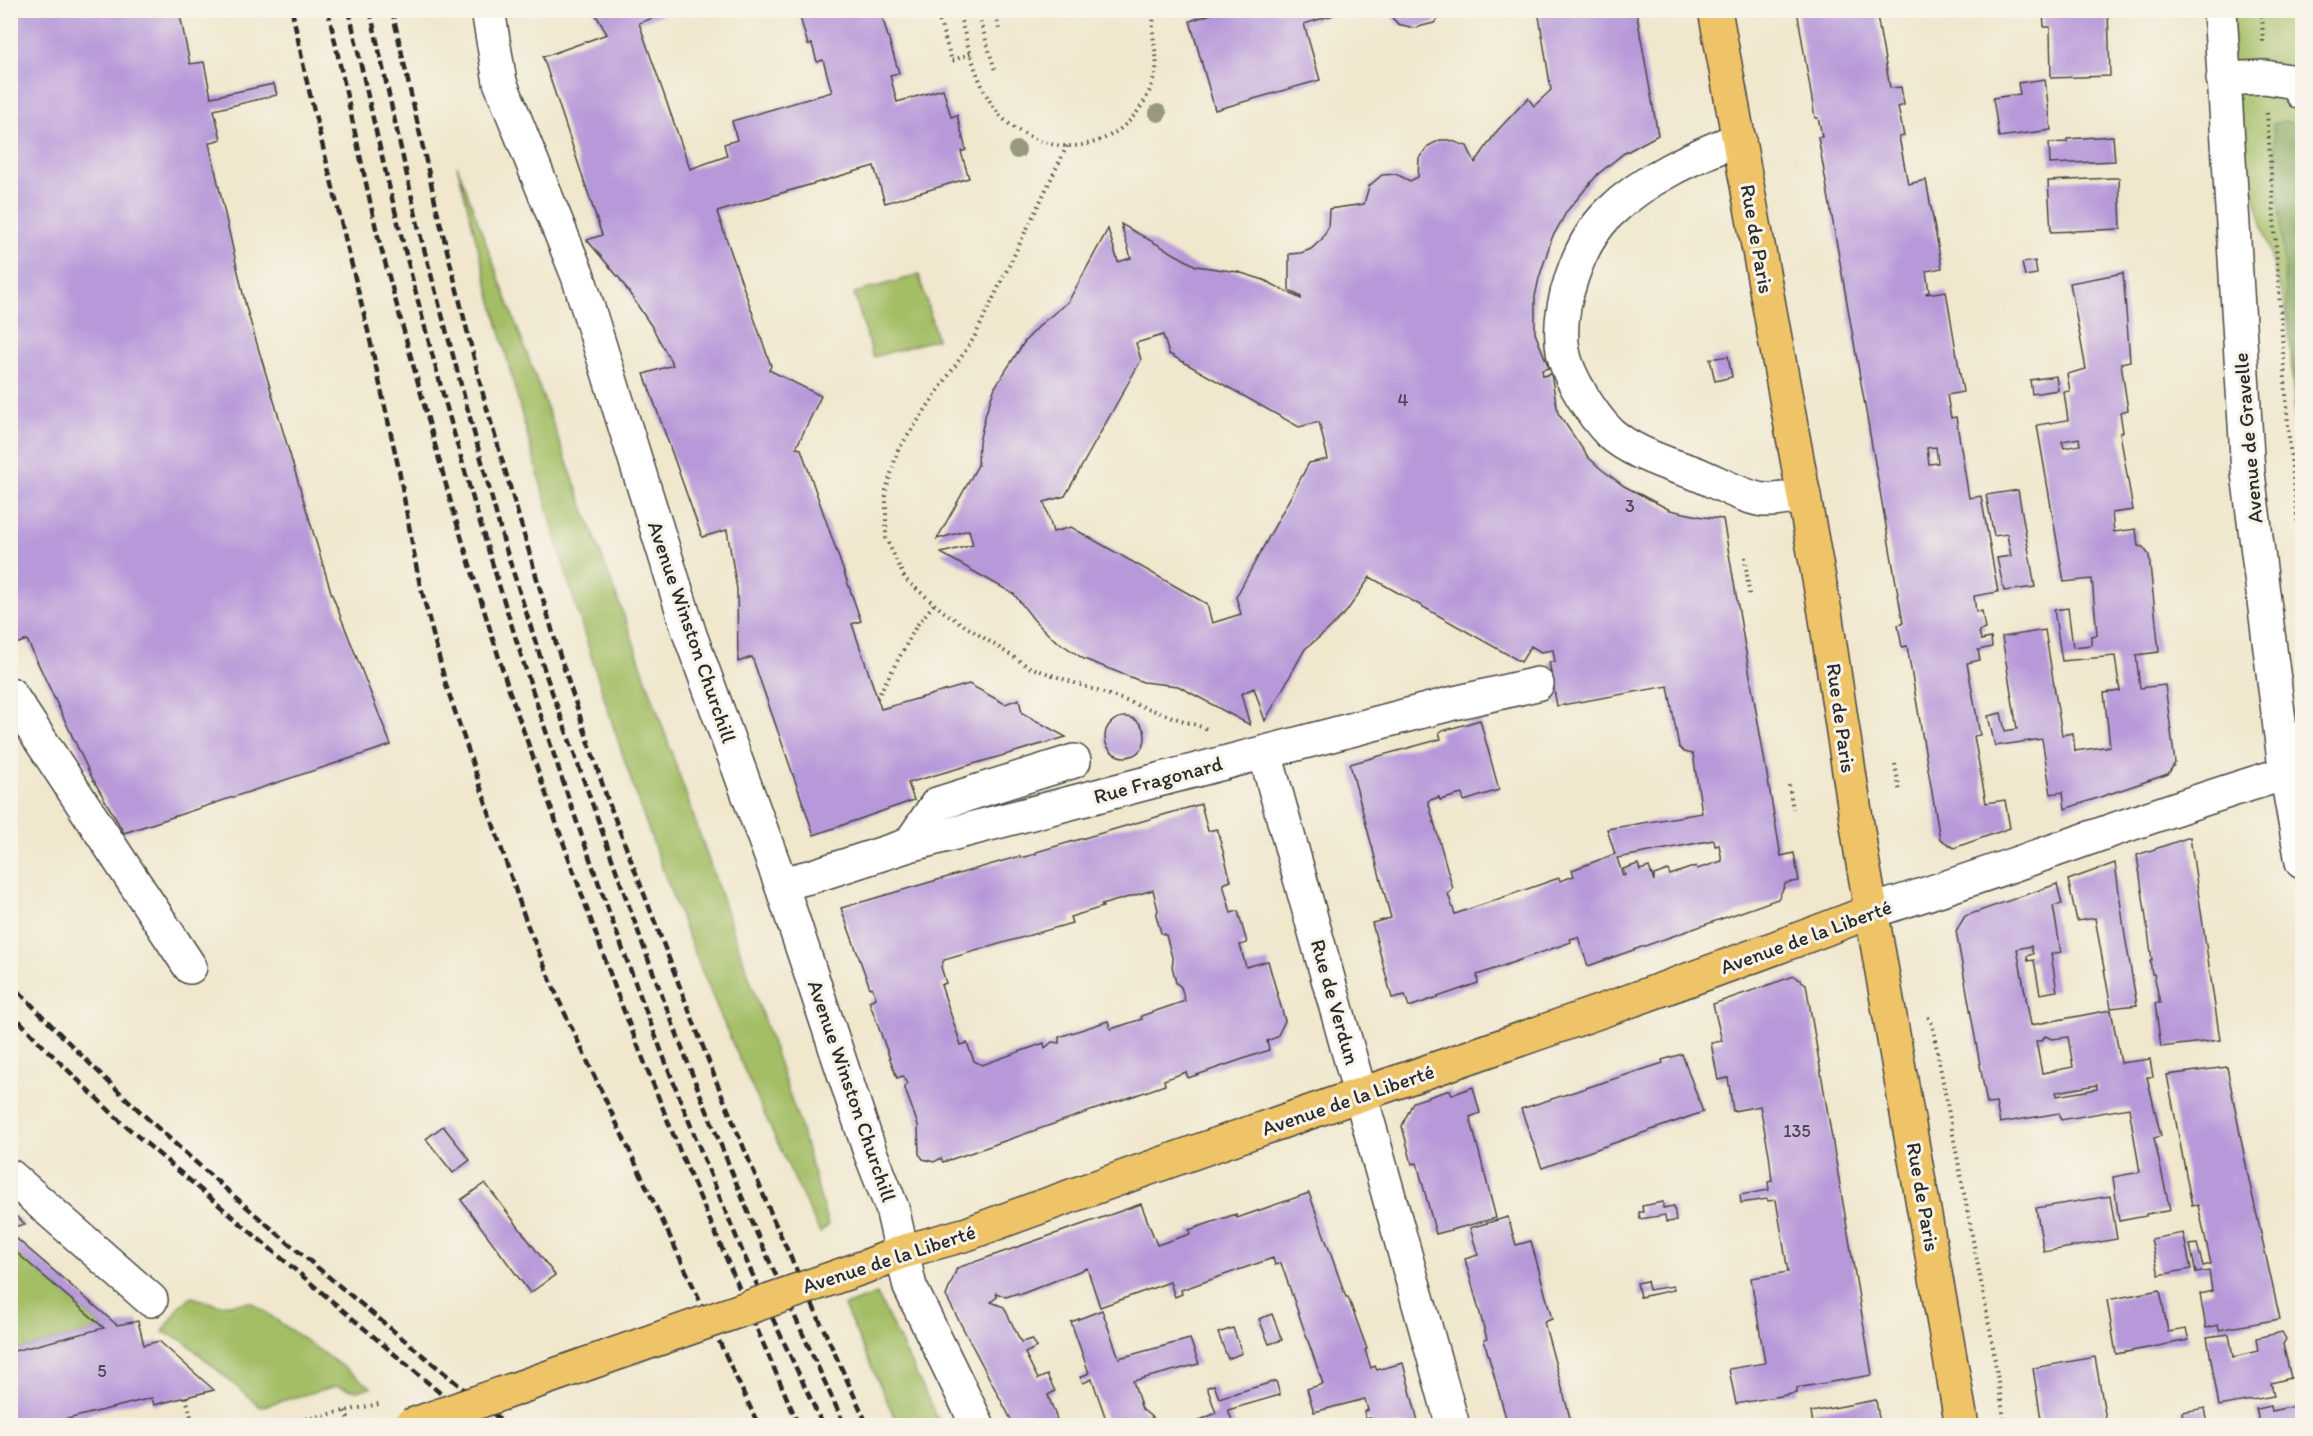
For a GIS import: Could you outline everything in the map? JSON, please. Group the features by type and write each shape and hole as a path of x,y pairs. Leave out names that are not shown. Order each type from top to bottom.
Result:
{"main road":[{"name":"Rue de Paris","path":"1715,10 1829,636 1872,911 1962,1425"},
{"name":"Avenue de la Liberté","path":"409,1425 902,1252 967,1234 1361,1096 1794,943 1872,911"}],"street":[{"name":"Avenue Winston Churchill","path":"488,10 500,82 578,276 690,635 781,884 870,1152 892,1208 915,1299 978,1425"},
{"name":"Avenue de Gravelle","path":"2220,10 2248,473 2287,773 2302,862"},
{"path":"2223,79 2265,77 2295,82 2302,93"},
{"path":"1739,139 1699,155 1646,184 1608,214 1590,237 1573,273 1565,300 1563,351 1573,378 1589,409 1612,434 1636,449 1763,500 1804,496"},
{"name":"Rue Fragonard","path":"781,884 909,845 1450,704 1537,684"},
{"path":"10,694 190,967"},
{"name":"Rue de Verdun","path":"1265,753 1453,1425"},
{"path":"909,845 937,804 1074,761"},
{"name":"Avenue de la Liberté","path":"1872,911 1940,890 2209,797 2287,773"},
{"path":"10,1176 151,1300"}],"path":[{"path":"936,10 952,61 971,53"},
{"path":"958,10 988,99 999,114 1022,133 1044,142 1067,146 1098,142 1118,131 1130,121 1143,103 1156,72 1153,32 1155,10"},
{"path":"977,10 994,70"},
{"path":"994,10 999,29"},
{"path":"1132,10 1134,19"},
{"name":"Avenue de Gravelle","path":"2265,77 2289,439 2302,562"},
{"path":"1067,146 974,338 898,450 886,490 886,538 905,579 945,613 1029,667 1209,730"},
{"path":"1745,557 1749,594"},
{"path":"878,698 916,625 934,603"},
{"path":"1895,764 1900,793"},
{"path":"1789,785 1793,809"},
{"name":"Rue de Paris","path":"1927,1016 1932,1024 1958,1159 1991,1335 2005,1425"},
{"path":"186,1397 192,1421"},
{"path":"271,1425 379,1404"},
{"path":"345,1411 352,1425"}],"green space":[{"path":"2204,11 2302,11 2302,459 2287,315"},
{"path":"2285,121 2291,123 2302,138 2302,503 2273,124"},
{"path":"457,165 632,638 799,1122 828,1225 820,1233 725,1027 641,810 555,536"},
{"path":"919,275 937,339 873,357 854,293"},
{"path":"11,1247 104,1328 10,1352"},
{"path":"877,1294 941,1425 898,1425 844,1306"},
{"path":"192,1297 218,1305 251,1302 371,1387 357,1391 336,1386 260,1407 184,1341 163,1332 182,1304"}],"building":[{"path":"10,10 179,10 190,64 204,62 211,97 274,84 277,95 214,110 221,139 209,143 246,307 331,592 391,745 124,833 91,776 27,640 10,646 10,600 13,599 10,594"},
{"path":"593,10 675,10 639,23 690,169 727,156 724,144 737,140 732,121 832,92 823,60 817,62 812,44 808,45 798,10 880,10 899,73 890,75 897,102 943,89 951,117 957,115 966,150 961,152 969,178 885,203 874,166 717,212 771,366 769,370 821,396 796,448 801,449 861,621 852,624 881,709 969,684 1005,704 1019,699 1022,713 1066,737 908,783 914,800 814,835 752,657 738,662 737,589 727,530 702,537 644,374 673,365 652,327 620,279 587,240 602,235 543,57 607,34"},
{"path":"1223,10 1346,11 1304,24 1320,80 1215,110 1190,21"},
{"path":"1385,10 1446,10 1434,23 1414,28 1398,24"},
{"path":"1538,10 1636,10 1658,135 1623,154 1598,174 1567,211 1552,238 1535,297 1535,333 1549,368 1542,370 1543,376 1551,374 1558,413 1588,457 1601,469 1624,486 1670,510 1723,519 1781,856 1794,853 1799,881 1786,883 1778,899 1588,966 1578,937 1570,939 1571,942 1477,975 1478,983 1409,1007 1405,995 1392,998 1372,923 1391,918 1350,764 1441,739 1439,732 1480,720 1499,790 1464,801 1462,794 1428,801 1453,889 1448,894 1455,914 1559,878 1560,881 1574,876 1572,870 1615,854 1607,829 1702,813 1693,754 1684,752 1679,747 1668,686 1557,706 1549,662 1555,662 1553,650 1541,652 1531,646 1521,662 1370,577 1347,611 1305,649 1265,721 1254,688 1241,694 1250,725 1178,686 1143,682 1084,659 1051,637 1014,594 941,553 973,545 969,530 937,539 978,465 979,442 995,387 1025,341 1042,323 1068,302 1108,229 1118,262 1131,258 1121,224 1196,266 1238,272 1264,280 1301,299 1289,290 1289,254 1311,249 1322,239 1328,228 1329,209 1364,204 1369,186 1382,175 1396,174 1410,181 1418,177 1419,158 1428,146 1440,140 1449,140 1467,146 1475,163 1497,131 1528,98 1534,106 1551,90","holes":["1163,335 1169,354 1299,427 1319,422 1328,459 1309,463 1236,597 1241,614 1212,623 1207,604 1071,527 1053,532 1044,502 1065,496 1141,360 1136,343","1714,840 1715,846 1719,845 1722,861 1697,869 1696,866 1670,875 1668,870 1654,875 1654,881 1649,867 1640,870 1638,864 1623,869 1625,875 1623,876 1617,858"]},
{"path":"1797,10 1876,10 1890,88 1901,87 1904,105 1898,107 1904,136 1899,137 1908,184 1926,180 1942,268 1926,271 1929,292 1926,293 1946,291 1963,392 1947,395 1951,418 1956,417 1969,498 1981,496 1998,592 1974,596 1976,612 1982,611 1985,629 1979,631 1981,640 1991,638 1992,647 1978,650 1980,660 1967,663 1980,735 1974,736 1986,803 2005,800 2010,828 1954,848 1940,839 1907,646 1902,647 1898,625 1903,623 1818,137 1822,137 1818,118 1815,118","holes":["1936,447 1938,463 1929,464 1927,448"]},
{"path":"2043,10 2108,10 2110,76 2051,78 2050,27 2044,27"},
{"path":"2045,79 2051,130 1999,137 1993,98 2020,94 2018,83"},
{"path":"2113,136 2115,161 2050,164 2049,143 2067,142 2067,139"},
{"path":"2119,178 2121,229 2051,232 2048,181"},
{"path":"2035,261 2037,274 2025,276 2022,263"},
{"path":"2123,273 2130,361 2121,363 2128,410 2120,412 2123,432 2120,433 2133,510 2112,513 2114,532 2136,529 2138,546 2143,547 2149,555 2159,652 2136,655 2140,688 2165,685 2175,763 2168,774 2065,809 2063,792 2051,794 2042,739 1995,746 1988,716 2001,713 2005,731 2017,729 2002,637 2045,630 2062,735 2073,733 2075,751 2110,746 2104,693 2120,691 2115,656 2062,661 2054,610 2068,608 2073,647 2091,645 2091,636 2097,635 2092,579 2064,582 2037,425 2068,420 2064,392 2070,391 2067,374 2086,369 2070,283","holes":["2079,438 2080,445 2064,448 2062,441"]},
{"path":"1728,356 1732,377 1715,381 1710,359"},
{"path":"2056,376 2058,390 2032,394 2030,380"},
{"path":"2018,490 2035,587 2004,591 1997,558 2011,556 2007,534 1994,536 1986,495"},
{"path":"1125,717 1133,718 1139,723 1144,729 1144,745 1139,751 1133,756 1125,757 1117,756 1111,751 1106,745 1105,737 1106,729 1111,723 1117,718"},
{"path":"1201,804 1208,831 1217,829 1231,881 1223,884 1231,913 1238,911 1247,943 1240,945 1246,967 1268,961 1285,1021 1277,1037 1267,1041 1269,1050 1188,1078 1186,1072 1164,1080 1165,1085 943,1162 941,1158 934,1162 923,1159 919,1154 918,1125 904,1086 907,1084 903,1076 897,1078 869,1001 876,998 872,987 870,988 841,908 1020,856 1020,858 1036,854 1036,852","holes":["1153,890 1158,910 1156,915 1161,933 1166,935 1176,983 1181,987 1185,1001 1111,1029 1108,1021 1059,1037 1059,1043 1052,1042 1045,1048 1044,1043 982,1065 974,1061 967,1043 961,1045 941,985 946,983 941,967 944,960 1072,923 1070,917 1103,907 1101,905"]},
{"path":"2190,837 2220,1040 2161,1047 2155,1003 2160,1003 2154,974 2152,974 2137,855"},
{"path":"2115,863 2137,1005 2111,1008 2095,918 2077,921 2068,880"},
{"path":"2057,884 2062,904 2053,906 2061,952 2051,954 2057,991 2040,994 2034,960 2028,961 2027,956 2033,954 2031,946 2017,949 2031,1025 2111,1010 2121,1063 2150,1059 2153,1077 2147,1077 2161,1136 2154,1138 2170,1210 2119,1221 2113,1177 2140,1172 2129,1108 2061,1120 2059,1113 2000,1123 1996,1103 1987,1104 1956,931 1965,916","holes":["2045,1036 2052,1039 2068,1037 2073,1067 2042,1073 2036,1041 2042,1041","2097,1085 2097,1089 2057,1096 2056,1092"]},
{"path":"1794,976 1806,984 1872,1375 1797,1388 1797,1393 1736,1404 1729,1369 1765,1363 1751,1278 1788,1272 1776,1200 1741,1203 1740,1195 1769,1190 1768,1182 1772,1181 1769,1154 1760,1106 1733,1111 1728,1078 1718,1080 1711,1043 1722,1041 1713,1004"},
{"path":"1682,1054 1703,1112 1542,1168 1521,1109 1663,1063 1662,1060"},
{"path":"2227,1067 2280,1319 2219,1330 2218,1325 2206,1328 2200,1294 2212,1291 2209,1271 2196,1273 2190,1245 2197,1244 2203,1266 2211,1264 2198,1205 2192,1206 2167,1075"},
{"path":"1473,1087 1480,1113 1470,1117 1496,1218 1436,1234 1417,1163 1412,1164 1402,1126 1413,1102 1450,1090 1452,1095"},
{"path":"443,1126 470,1160 453,1173 426,1139"},
{"path":"485,1183 555,1275 530,1293 461,1200"},
{"path":"1309,1193 1367,1349 1365,1350 1371,1368 1375,1366 1377,1370 1403,1363 1419,1425 1372,1425 1370,1418 1366,1419 1364,1412 1368,1410 1365,1399 1314,1412 1307,1389 1323,1384 1281,1263 1275,1265 1273,1258 1181,1290 1182,1294 1175,1297 1170,1282 1100,1307 1087,1268 1019,1295 1018,1293 1006,1297 996,1293 997,1297 991,1302 1004,1307 1021,1342 1032,1339 1037,1347 1025,1353 1038,1379 1047,1375 1055,1391 1048,1395 1059,1425 1014,1425 946,1296 957,1268 1141,1204 1157,1245 1190,1234 1189,1230 1236,1214 1237,1218"},
{"path":"2110,1196 2117,1239 2044,1252 2036,1208"},
{"path":"1663,1202 1663,1208 1674,1206 1676,1221 1666,1222 1665,1215 1640,1219 1639,1212 1643,1212 1642,1206"},
{"path":"10,1211 25,1224 10,1228"},
{"path":"1508,1217 1516,1245 1531,1241 1552,1319 1544,1322 1572,1425 1508,1425 1484,1340 1487,1339 1465,1259 1478,1255 1470,1228"},
{"path":"10,1233 117,1325 138,1321 144,1345 159,1341 214,1390 154,1405 152,1398 43,1425 10,1425 10,1352 104,1328 10,1247"},
{"path":"2183,1233 2191,1269 2159,1275 2151,1239"},
{"path":"1647,1281 1649,1290 1673,1286 1674,1290 1640,1297 1637,1283"},
{"path":"2160,1290 2168,1332 2186,1329 2189,1340 2116,1354 2107,1300"},
{"path":"1102,1310 1119,1358 1190,1339 1199,1364 1133,1381 1142,1409 1161,1425 1108,1425 1092,1379 1083,1383 1080,1377 1089,1373 1071,1322"},
{"path":"1272,1314 1282,1340 1269,1344 1259,1319"},
{"path":"1233,1328 1242,1353 1228,1359 1218,1333"},
{"path":"2282,1332 2286,1339 2283,1344 2291,1378 2271,1383 2274,1396 2219,1406 2207,1337 2229,1334 2233,1357 2258,1351 2256,1338"},
{"path":"2095,1357 2107,1425 2042,1425 2033,1368"},
{"path":"1276,1381 1280,1395 1228,1410 1234,1425 1189,1425 1216,1413 1207,1387 1214,1385 1219,1398"},
{"path":"1876,1400 1880,1425 1809,1425 1813,1424 1811,1412"},
{"path":"2301,1405 2302,1425 2260,1425 2256,1409 2271,1406 2272,1411"},
{"path":"2205,1408 2208,1425 2184,1425 2182,1412"},
{"path":"1694,1419 1695,1425 1664,1425 1664,1424"}],"railway":[{"path":"292,10 399,470 418,576 446,685 527,924 560,1003 759,1426"},
{"path":"328,10 377,233 454,514 509,690 618,996 681,1154 799,1426"},
{"path":"349,10 424,325 515,635 565,788 619,940 677,1091 748,1264 823,1426"},
{"path":"370,10 420,234 504,543 547,678 648,959 696,1084 757,1234 845,1426"},
{"path":"392,10 437,210 485,402 558,650 607,798 717,1083 775,1223 868,1426"},
{"path":"10,982 68,1042 190,1157 252,1212 508,1426"},
{"path":"10,1011 121,1122 479,1426"}]}
